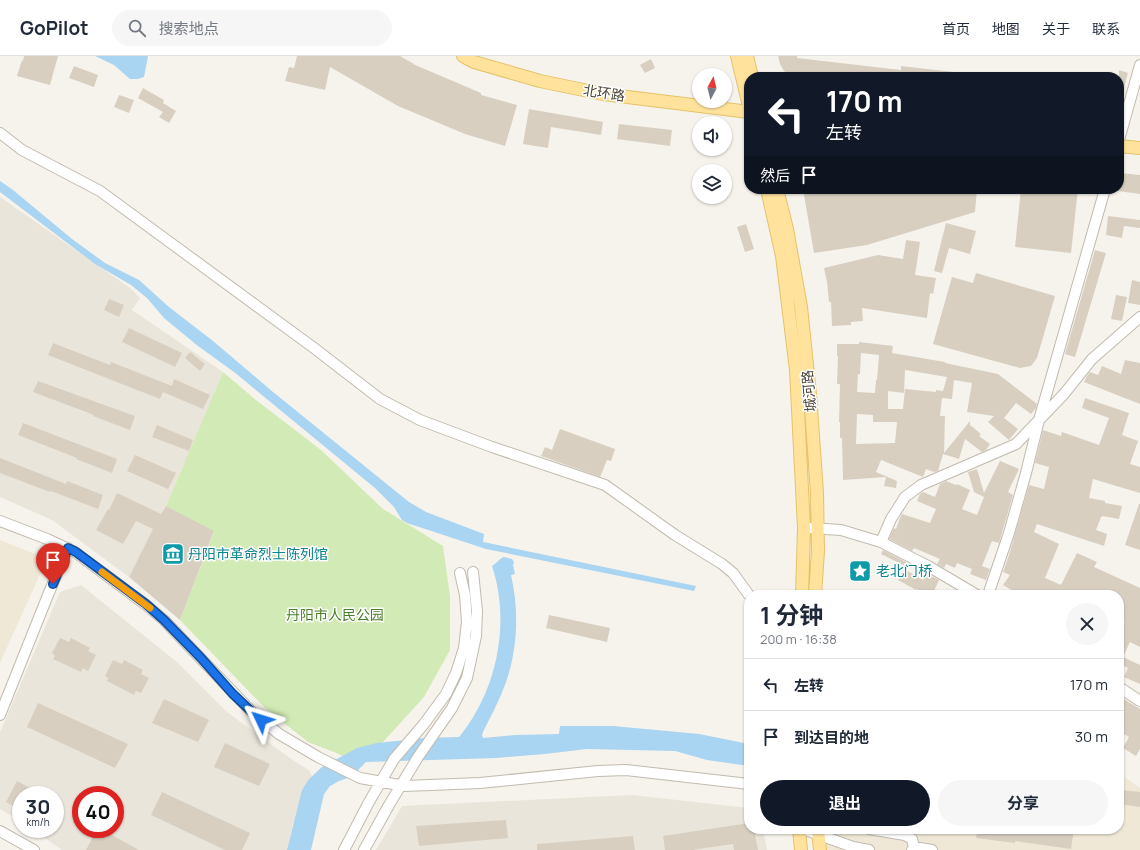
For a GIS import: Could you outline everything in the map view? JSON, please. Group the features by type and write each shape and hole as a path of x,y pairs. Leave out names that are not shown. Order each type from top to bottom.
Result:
{"main road":[{"name":"北环路","path":"463,56 474,62 540,81 603,94 744,111"},
{"path":"737,56 744,85"},
{"path":"747,56 751,72"},
{"path":"1124,146 1140,148"},
{"name":"城河路","path":"768,194 782,256 796,370 804,528 802,590"},
{"name":"城河路","path":"778,194 787,229 801,307 810,394 817,493 818,551 815,590"},
{"path":"799,834 801,850"},
{"path":"818,834 820,850"}],"street":[{"path":"1124,122 1140,65"},
{"path":"0,132 22,150 100,191 308,343 380,399 427,423 492,447 605,485 675,535 722,564 733,573 745,590"},
{"path":"990,590 1009,533 1039,420 1104,194"},
{"path":"881,542 891,519 905,497 921,485 1016,444 1064,394 1092,359 1140,317"},
{"path":"0,521 47,539 82,556 146,604 164,620 252,712 279,734 324,761 360,778 405,786 480,783 626,770 744,783"},
{"path":"804,528 841,530 881,542 928,566 969,590"},
{"path":"0,714 68,548"},
{"path":"364,850 401,785 433,734 452,708 467,678 476,636 477,611 473,572"},
{"path":"344,850 392,762 446,694 456,673 464,648 466,631 465,595 460,573"},
{"path":"1124,690 1140,701"},
{"path":"0,831 34,850"},
{"path":"823,834 853,847 869,850"},
{"path":"898,834 904,835 912,840 913,848 932,850"}],"shaded area":[{"path":"0,197 130,288 140,298 132,310 223,372 166,506 129,577 52,520 0,497"},
{"path":"0,540 47,559 0,663"},
{"path":"81,585 177,662 227,712 294,761 309,770 312,776 309,779 293,824 287,850 62,850 45,838 64,838 64,786 12,786 12,816 0,809 0,732 60,592"},
{"path":"1124,777 1140,788 1140,850 827,850 826,834 1124,834"},
{"path":"632,795 744,807 744,834 764,834 767,850 376,850 402,806"}],"green space":[{"name":"丹阳市人民公园","path":"223,372 256,400 321,450 383,509 443,546 450,596 450,650 424,697 362,765 308,742 265,708 180,620 214,532 166,506"}],"water":[{"path":"95,56 148,56 144,77 130,79 114,65"},
{"path":"0,181 72,239 105,263 139,280 169,307 213,341 273,392 409,502 426,512 484,534 483,542 696,586 694,591 486,549 407,523 402,520 394,507 375,488 234,372 198,346 164,318 147,298 131,285 95,264 0,192"},
{"path":"504,557 512,559 514,562 513,565 515,574 511,575 514,588 516,615 515,642 506,682 483,732 483,738 515,735 559,734 560,726 613,726 699,734 744,743 744,765 707,760 675,751 587,749 496,758 366,762 351,777 330,786 324,794 311,850 287,850 302,790 309,779 322,767 357,748 377,743 425,738 459,737 472,719 483,699 497,656 500,633 500,610 498,588 492,566"}],"building":[{"path":"24,56 58,56 50,85 17,76"},
{"path":"297,56 400,56 413,64 481,93 481,95 517,105 505,146 465,134 398,106 330,67 325,90 285,81 289,67 294,68"},
{"path":"778,56 797,56 797,58 901,70 901,66 954,72 786,72 780,64"},
{"path":"651,59 655,68 645,73 640,65"},
{"path":"74,66 98,75 94,87 69,78"},
{"path":"1119,70 1128,73 1124,87 1124,72 1119,72"},
{"path":"143,88 164,100 163,103 176,111 169,123 159,117 163,112 138,98"},
{"path":"119,95 134,100 129,113 114,107"},
{"path":"529,109 603,122 601,135 551,127 548,148 523,144"},
{"path":"619,124 672,130 670,146 617,139"},
{"path":"1124,173 1140,175 1140,194 1124,192"},
{"path":"804,194 977,194 975,212 867,245 814,253"},
{"path":"1020,194 1077,194 1071,253 1015,247"},
{"path":"1108,216 1140,220 1140,228 1124,226 1122,238 1106,235"},
{"path":"946,223 976,231 970,254 949,248 942,273 934,271"},
{"path":"746,224 754,249 745,252 737,227"},
{"path":"906,240 920,242 915,275 936,278 933,294 930,293 927,318 862,308 863,321 851,322 851,325 832,326 831,302 829,302 824,268 878,255 903,259"},
{"path":"1095,250 1106,253 1075,357 1065,354"},
{"path":"976,273 1055,296 1037,358 1031,366 1020,368 933,344 952,277 973,283"},
{"path":"1132,280 1140,282 1140,305 1128,303"},
{"path":"1116,295 1127,297 1122,321 1111,319"},
{"path":"109,299 124,305 119,317 104,310"},
{"path":"129,328 182,353 175,367 122,342"},
{"path":"859,342 893,346 892,353 945,362 998,374 1037,404 1036,408 1031,414 1016,403 1004,418 1018,429 1009,440 988,422 994,416 967,412 972,383 954,380 952,399 942,398 940,416 945,416 944,453 970,421 970,425 981,434 979,436 990,444 986,450 982,452 965,439 959,459 943,454 938,471 934,472 926,469 923,477 881,460 876,472 897,481 896,488 884,486 886,477 843,480 842,438 840,438 839,422 840,384 837,384 837,344 859,344","holes":["861,353 879,355 875,393 857,392","905,370 947,377 943,391 936,390 936,392 905,389 903,409 888,409 888,391 904,393","857,414 873,415 873,422 897,422 895,443 856,444"]},
{"path":"53,343 110,365 111,362 172,386 174,379 210,395 203,409 163,392 160,399 48,355"},
{"path":"190,352 205,364 200,371 185,358"},
{"path":"1125,360 1140,363 1140,404 1084,382 1090,372 1098,375 1102,366 1121,374"},
{"path":"38,381 135,416 130,430 33,392"},
{"path":"1085,398 1129,413 1122,435 1138,441 1130,464 1140,467 1140,493 1093,479 1089,498 1122,506 1119,519 1101,517 1096,530 1107,534 1104,546 1037,524 1034,532 1059,544 1045,578 1061,585 1077,553 1097,562 1094,567 1140,588 1140,647 1130,642 1124,655 1124,590 1012,590 1003,585 1010,575 1003,572 1029,485 1044,489 1049,467 1035,463 1043,430 1061,436 1062,432 1099,445 1109,418 1082,408"},
{"path":"23,423 117,459 112,473 18,435"},
{"path":"157,425 193,440 189,451 152,437"},
{"path":"560,429 615,449 611,461 607,460 600,477 541,456 545,447 552,450"},
{"path":"135,455 176,473 168,489 127,471"},
{"path":"0,458 66,484 67,481 103,495 98,509 0,473"},
{"path":"1000,461 1019,469 1008,492 1013,495 999,543 992,541 982,566 990,569 986,580 970,574 972,569 957,563 955,568 946,564 944,568 937,564 940,559 914,548 912,551 889,539 894,528 896,529 902,514 930,523 936,509 917,501 920,494 923,492 935,497 940,484 946,481 970,490 962,509 977,515 984,497 974,492 968,472 977,469 984,493"},
{"name":"丹阳市革命烈士陈列馆","path":"117,493 161,514 166,506 214,531 180,620 129,577 153,529 136,521 123,544 96,530 108,509 109,510"},
{"path":"1140,504 1140,550 1125,545"},
{"path":"883,550 906,562 905,566 881,554"},
{"path":"904,569 923,580 926,573 939,580 934,590 916,590 898,580"},
{"path":"549,615 610,628 607,642 546,628"},
{"path":"60,638 69,642 71,638 90,648 88,651 96,655 88,671 83,668 81,672 53,659 55,656 52,653"},
{"path":"1124,657 1140,665 1140,684 1124,677 1128,668 1124,666"},
{"path":"113,660 122,664 124,660 143,670 141,674 149,678 141,693 136,691 134,695 107,681 108,678 105,676"},
{"path":"164,699 209,720 198,742 152,723"},
{"path":"1124,699 1140,709 1140,749 1136,756 1124,749 1129,737 1124,734"},
{"path":"38,703 128,744 115,768 27,727"},
{"path":"225,743 270,764 259,786 214,767"},
{"path":"17,781 26,786 14,786"},
{"path":"1124,790 1140,792 1140,807 1124,805"},
{"path":"12,791 12,806 6,802"},
{"path":"162,792 250,833 242,850 225,850 151,815"},
{"path":"506,820 508,838 419,846 416,826"},
{"path":"744,824 744,834 755,834 758,850 734,850 733,844 692,850 665,850 663,836"},
{"path":"977,834 1073,834 1071,849 1015,841 1015,843 976,838"},
{"path":"633,836 635,850 537,850 537,844"},
{"path":"92,838 117,838 139,850 86,850"}],"slow traffic":[{"path":"102,572 150,608"}],"place":[{"name":"丹阳市革命烈士陈列馆","path":"173,554"},
{"name":"老北门桥","path":"860,571"}],"route":[{"path":"53,584 68,548 76,552 146,604 164,620 232,693 261,720"}]}
